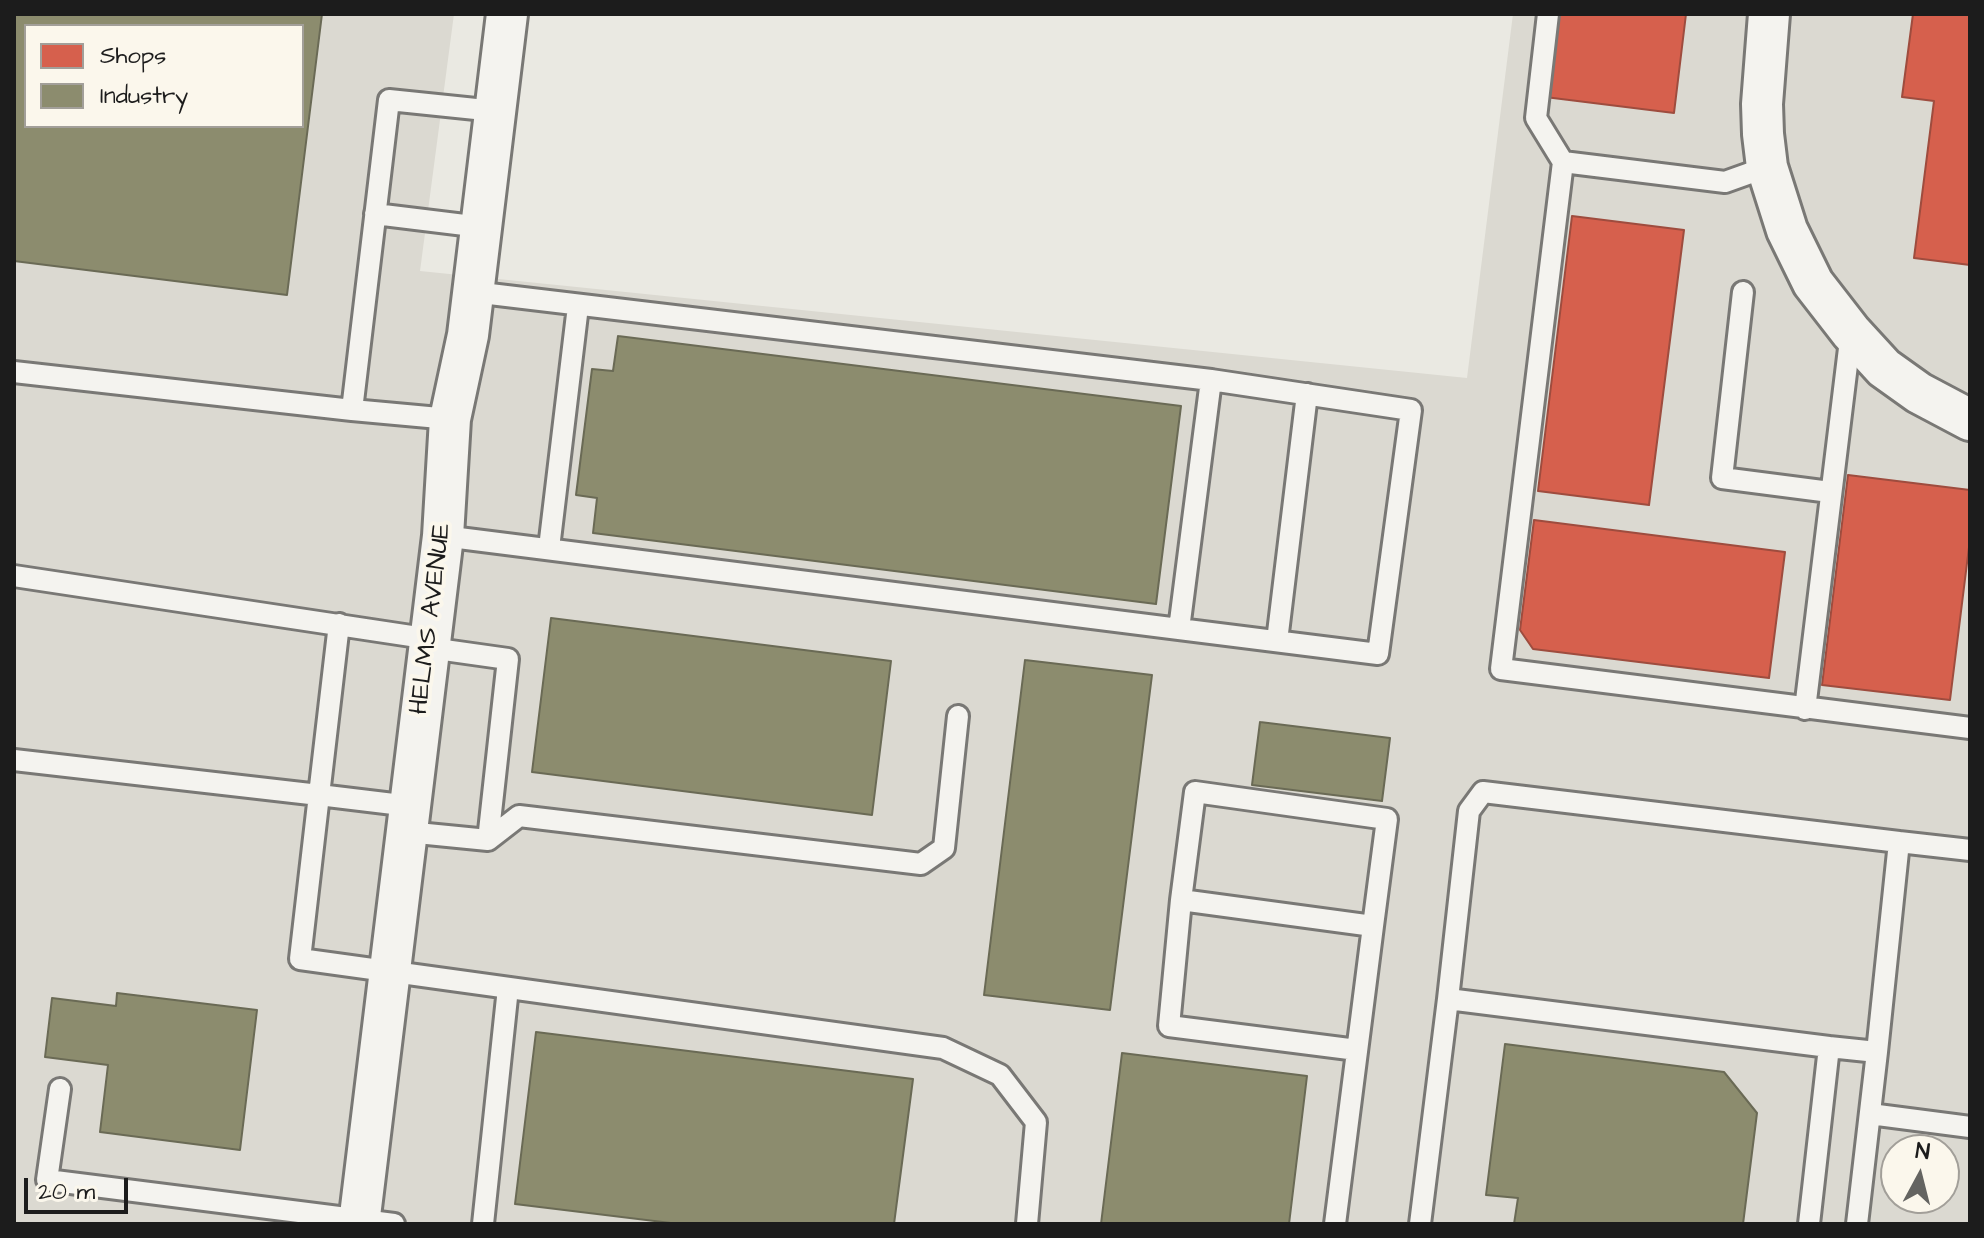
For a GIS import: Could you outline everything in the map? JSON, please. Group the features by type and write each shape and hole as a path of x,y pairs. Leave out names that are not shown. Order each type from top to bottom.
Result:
{"street":[{"name":"HELMS AVENUE","path":"371,1223 390,973 443,536 450,419 468,335 507,14"},
{"path":"1769,14 1762,104 1767,167 1787,230 1813,283 1884,368 1919,393 1970,420"}],"lane":[{"path":"1548,14 1536,118 1563,162 1501,669 1970,728"},
{"path":"352,410 389,100 495,111"},
{"path":"1563,162 1725,182 1767,167"},
{"path":"375,214 481,227"},
{"path":"443,536 1378,654 1411,410 1211,380 473,292"},
{"path":"1743,292 1722,478 1830,492"},
{"path":"549,548 578,306"},
{"path":"1805,709 1851,332"},
{"path":"14,372 450,419"},
{"path":"1179,629 1211,380"},
{"path":"1277,641 1307,394"},
{"path":"14,576 339,624 508,659 488,840"},
{"path":"339,624 300,959 943,1048 1000,1075 1036,1122 1027,1224"},
{"path":"488,840 519,816 921,864 944,848 958,716"},
{"path":"14,760 319,795 488,840"},
{"path":"1335,1224 1387,819 1195,792 1169,1026 1357,1050"},
{"path":"1420,1224 1469,811 1483,792 1970,850"},
{"path":"1857,1224 1899,842"},
{"path":"1181,900 1373,926"},
{"path":"483,1224 508,988"},
{"path":"1448,999 1877,1052"},
{"path":"1809,1224 1829,1047"},
{"path":"60,1089 47,1180 371,1223"},
{"path":"1870,1114 1970,1127"}],"shaded area":[{"path":"14,14 454,14 420,271 1467,378 1513,14 1970,14 1970,1224 14,1224"}],"building: Shops":[{"path":"1555,14 1686,14 1674,113 1545,97"},
{"path":"1913,14 1970,14 1970,265 1914,258 1934,101 1902,97"},
{"path":"1572,216 1684,230 1649,505 1538,491"},
{"path":"1848,475 1970,490 1970,539 1950,700 1822,685"},
{"path":"1534,520 1785,552 1769,678 1533,649 1520,630"}],"building: Industry":[{"path":"14,14 322,14 287,295 14,261"},
{"path":"618,336 1181,406 1156,604 593,533 597,498 576,495 592,369 613,371"},
{"path":"551,618 891,661 872,815 532,772"},
{"path":"1025,660 1152,675 1110,1010 984,995"},
{"path":"1260,722 1390,738 1382,801 1252,785"},
{"path":"117,993 257,1010 240,1150 100,1132 108,1065 45,1057 52,998 116,1006"},
{"path":"536,1032 913,1079 894,1224 679,1224 515,1204"},
{"path":"1505,1044 1724,1072 1757,1113 1743,1224 1514,1224 1518,1198 1486,1195"},
{"path":"1122,1053 1307,1076 1289,1224 1101,1224"}]}
